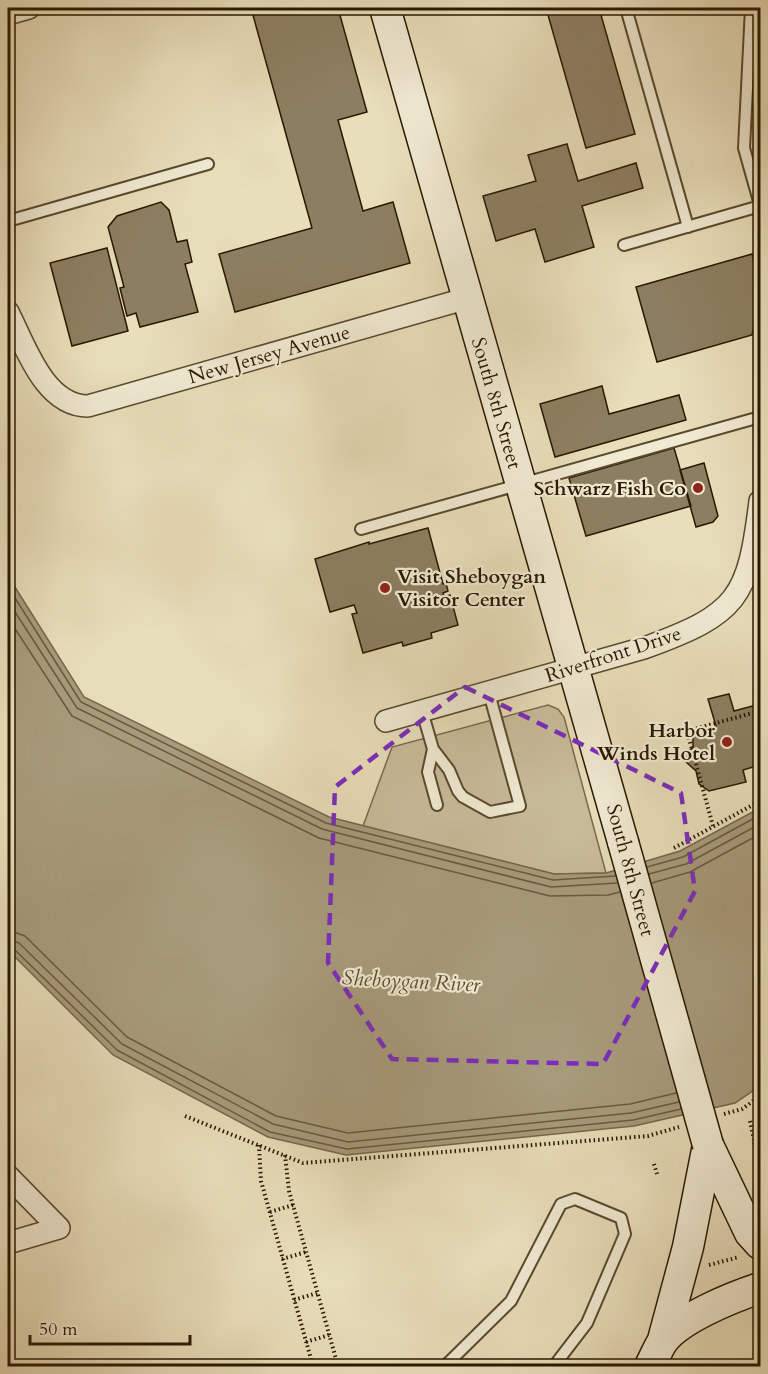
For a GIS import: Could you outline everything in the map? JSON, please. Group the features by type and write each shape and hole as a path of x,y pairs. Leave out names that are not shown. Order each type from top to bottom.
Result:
{"main road":[{"name":"South 8th Street","path":"385,8 623,842 699,1134 750,1233 753,1249"},
{"name":"South 8th Street","path":"654,1360 688,1247 699,1134"},
{"path":"654,1360 709,1308 760,1288"}],"street":[{"path":"8,14 29,8"},
{"name":"New Jersey Avenue","path":"8,312 51,391 70,404 88,406 468,298"},
{"name":"Riverfront Drive","path":"386,722 574,669 673,637 724,609 734,600 746,578 758,539 760,501"},
{"path":"8,1176 59,1228 8,1243"}],"lane":[{"path":"626,8 688,227"},
{"path":"624,245 760,206 744,148 751,8"},
{"path":"8,221 208,164"},
{"path":"361,528 760,417"},
{"path":"422,711 433,748 442,758 463,797 490,812 520,806 489,693"},
{"path":"433,748 428,772 437,805"},
{"path":"445,1366 511,1301 561,1204 575,1199 621,1218 625,1234 587,1323 554,1366"}],"path":[{"path":"713,826 687,731 760,711"},
{"path":"674,848 760,801"},
{"path":"721,1115 742,1109 760,1096"},
{"path":"184,1116 303,1162 699,1134"},
{"path":"750,1121 754,1140"},
{"path":"259,1145 261,1181 313,1366"},
{"path":"285,1155 293,1205 338,1366"},
{"path":"654,1164 657,1174"},
{"path":"270,1212 293,1205"},
{"path":"703,1264 718,1265 753,1249"},
{"path":"282,1259 306,1252"},
{"path":"294,1300 317,1293"},
{"path":"306,1342 329,1335"}],"highlighted area":[{"path":"465,687 681,793 695,891 603,1064 392,1059 328,963 335,787"}],"shaded area":[{"path":"548,705 558,709 564,717 606,873 554,874 363,826 392,747"}],"water":[{"name":"Sheboygan River","path":"8,576 84,697 329,817 554,874 606,873 680,851 760,808 760,1086 735,1103 634,1126 346,1155 268,1137 113,1055 8,950"}],"building":[{"path":"251,8 338,8 367,112 338,120 363,211 393,202 410,263 235,312 219,254 312,228"},
{"path":"546,8 599,8 635,134 586,148"},
{"path":"567,144 578,181 636,163 643,188 582,206 594,247 545,262 535,229 496,241 483,196 536,181 528,155"},
{"path":"161,202 169,210 177,242 187,240 192,262 185,264 198,312 140,327 136,313 127,316 120,288 124,287 108,227 117,216"},
{"path":"107,248 128,331 72,346 50,263"},
{"path":"752,254 760,283 760,294 752,335 657,362 636,287"},
{"path":"602,386 609,414 679,395 686,420 555,457 540,404"},
{"path":"674,448 691,506 586,536 569,478"},
{"name":"Schwarz Fish Co","path":"704,463 718,516 713,522 696,527 680,470"},
{"name":"Visit Sheboygan Visitor Center","path":"428,528 443,584 446,583 448,591 443,593 444,597 450,595 458,625 431,633 432,638 403,646 402,642 363,653 352,614 357,613 354,605 330,612 315,559 369,542 369,544"},
{"name":"Harbor Winds Hotel","path":"729,694 734,711 760,704 760,765 743,770 746,782 709,791 699,784 696,771 686,762 688,751 693,748 693,737 715,730 716,726 708,699"},
{"path":"760,1140 760,1170 753,1143"}],"place":[{"name":"Schwarz Fish Co","path":"698,488"},
{"name":"Visit Sheboygan Visitor Center","path":"385,588"},
{"name":"Harbor Winds Hotel","path":"727,742"}]}
